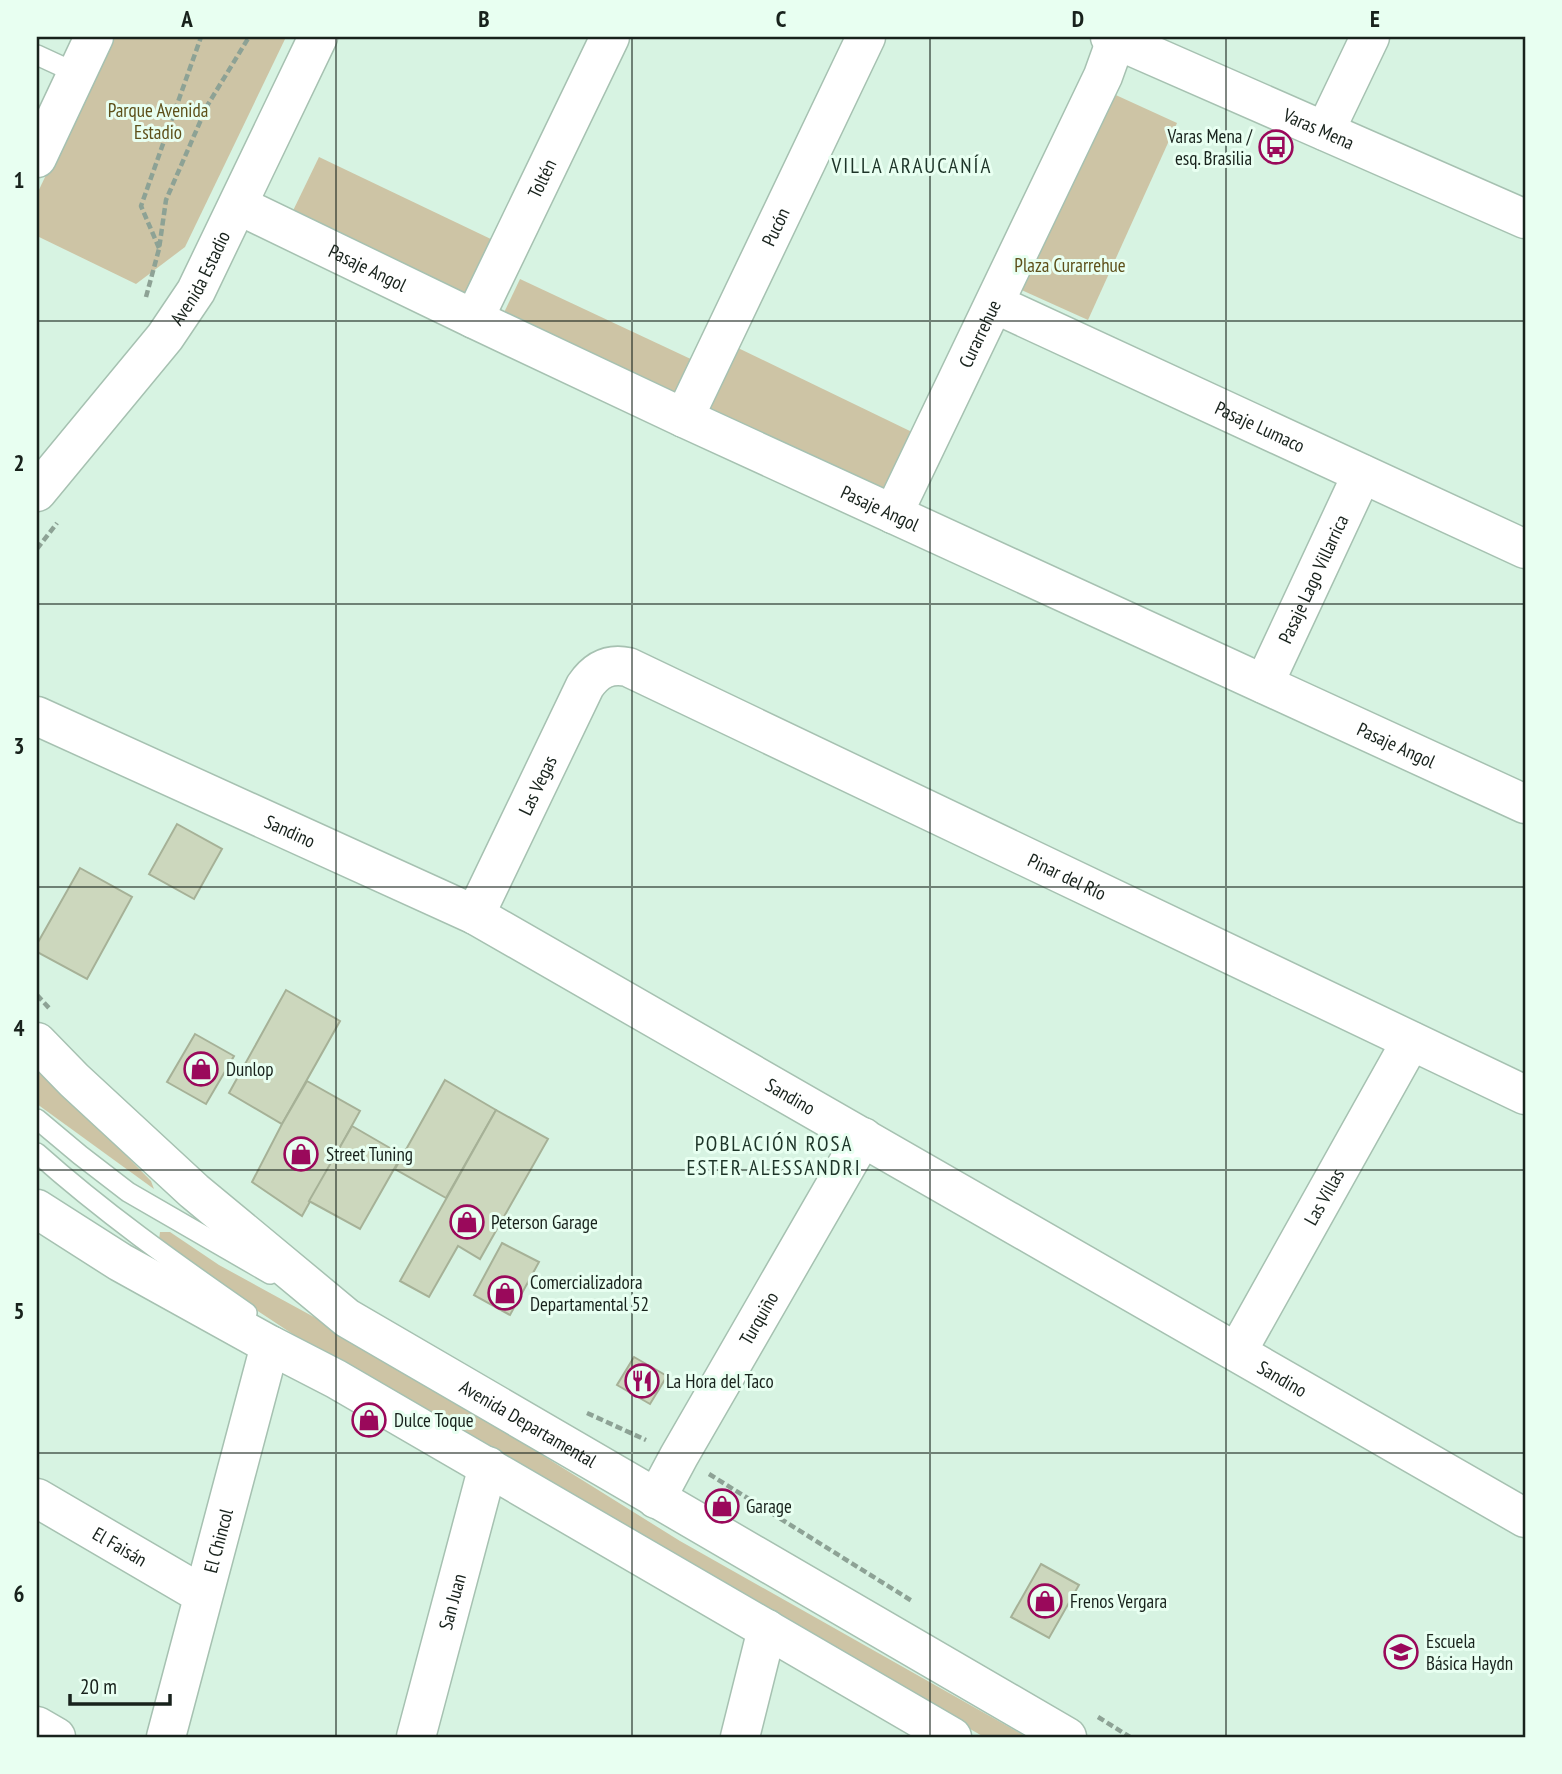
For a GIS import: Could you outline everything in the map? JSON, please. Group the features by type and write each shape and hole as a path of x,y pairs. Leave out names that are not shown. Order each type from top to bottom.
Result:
{"street":[{"path":"37,158 94,37"},
{"name":"Avenida Estadio","path":"37,492 181,315 201,281 318,37"},
{"name":"Toltén","path":"474,319 610,37"},
{"name":"Pucón","path":"684,418 866,37"},
{"path":"1325,131 1370,37"},
{"name":"Varas Mena","path":"1114,38 1525,219"},
{"name":"Curarrehue","path":"893,514 1103,76 1114,38"},
{"name":"Pasaje Angol","path":"238,205 684,418 1525,804"},
{"name":"Pasaje Lumaco","path":"995,304 1525,549"},
{"name":"Pasaje Lago Villarrica","path":"1264,684 1362,474"},
{"name":"Pinar del Río","path":"609,666 619,665 637,670 1525,1095"},
{"name":"Las Vegas","path":"475,915 585,686 599,670 609,666"},
{"name":"Sandino","path":"37,716 475,915 1525,1518"},
{"name":"Avenida Departamental","path":"46,1028 74,1080 194,1191 347,1318 1067,1737"},
{"name":"Las Villas","path":"1237,1352 1411,1041"},
{"name":"Turquiño","path":"656,1499 863,1137"},
{"path":"37,1209 120,1262 336,1379 952,1737"},
{"name":"El Chincol","path":"166,1737 270,1345"},
{"name":"San Juan","path":"416,1737 488,1466"},
{"name":"El Faisán","path":"37,1498 203,1595"},
{"path":"740,1737 767,1629"},
{"path":"37,1726 56,1737"}],"lane":[{"path":"37,55 76,73"},
{"path":"37,1119 128,1192 347,1318"},
{"path":"37,1153 115,1219 336,1379"}],"path":[{"path":"201,37 141,206 159,249 166,200 207,106 249,37"},
{"path":"37,995 46,1028"},
{"path":"578,1408 651,1442"}],"green space":[{"name":"Parque Avenida Estadio","path":"111,37 286,37 185,247 136,284 37,236 37,194"},
{"name":"Plaza Curarrehue","path":"1107,91 1177,123 1088,320 1017,288"},
{"path":"319,157 495,241 464,305 288,221"},
{"path":"520,279 695,361 676,403 500,321"},
{"path":"736,347 912,432 882,496 705,412"},
{"path":"37,1064 151,1181 154,1189 37,1104"},
{"path":"160,1232 170,1232 219,1265 367,1346 680,1541 1027,1737 984,1737 341,1366 196,1270 159,1240"}],"building":[{"path":"177,824 222,849 194,899 149,874"},
{"path":"80,868 132,897 87,979 37,952 37,944"},
{"path":"286,990 340,1021 282,1124 229,1093"},
{"name":"Dunlop","path":"195,1034 234,1056 206,1104 167,1082"},
{"path":"445,1080 496,1110 446,1198 395,1169"},
{"name":"Street Tuning","path":"307,1081 360,1111 302,1216 252,1182"},
{"name":"Peterson Garage","path":"496,1110 548,1139 480,1259 458,1246 429,1297 400,1281"},
{"path":"352,1126 402,1155 360,1229 309,1201"},
{"path":"502,1243 539,1262 510,1315 474,1295"},
{"name":"La Hora del Taco","path":"634,1357 667,1376 650,1404 617,1385"},
{"name":"Frenos Vergara","path":"1041,1564 1079,1585 1049,1638 1011,1617"}],"place":[{"name":"Varas Mena / esq. Brasilia","path":"1276,147"},
{"name":"Dunlop","path":"201,1069"},
{"name":"Street Tuning","path":"301,1154"},
{"name":"Peterson Garage","path":"467,1222"},
{"name":"Comercializadora Departamental 52","path":"505,1293"},
{"name":"La Hora del Taco","path":"642,1381"},
{"name":"Dulce Toque","path":"369,1420"},
{"name":"Garage","path":"722,1506"},
{"name":"Frenos Vergara","path":"1045,1601"},
{"name":"Escuela Básica Haydn","path":"1401,1652"}],"district":[{"name":"VILLA ARAUCANÍA","path":"912,166"},
{"name":"POBLACIÓN ROSA ESTER ALESSANDRI","path":"774,1156"}]}
